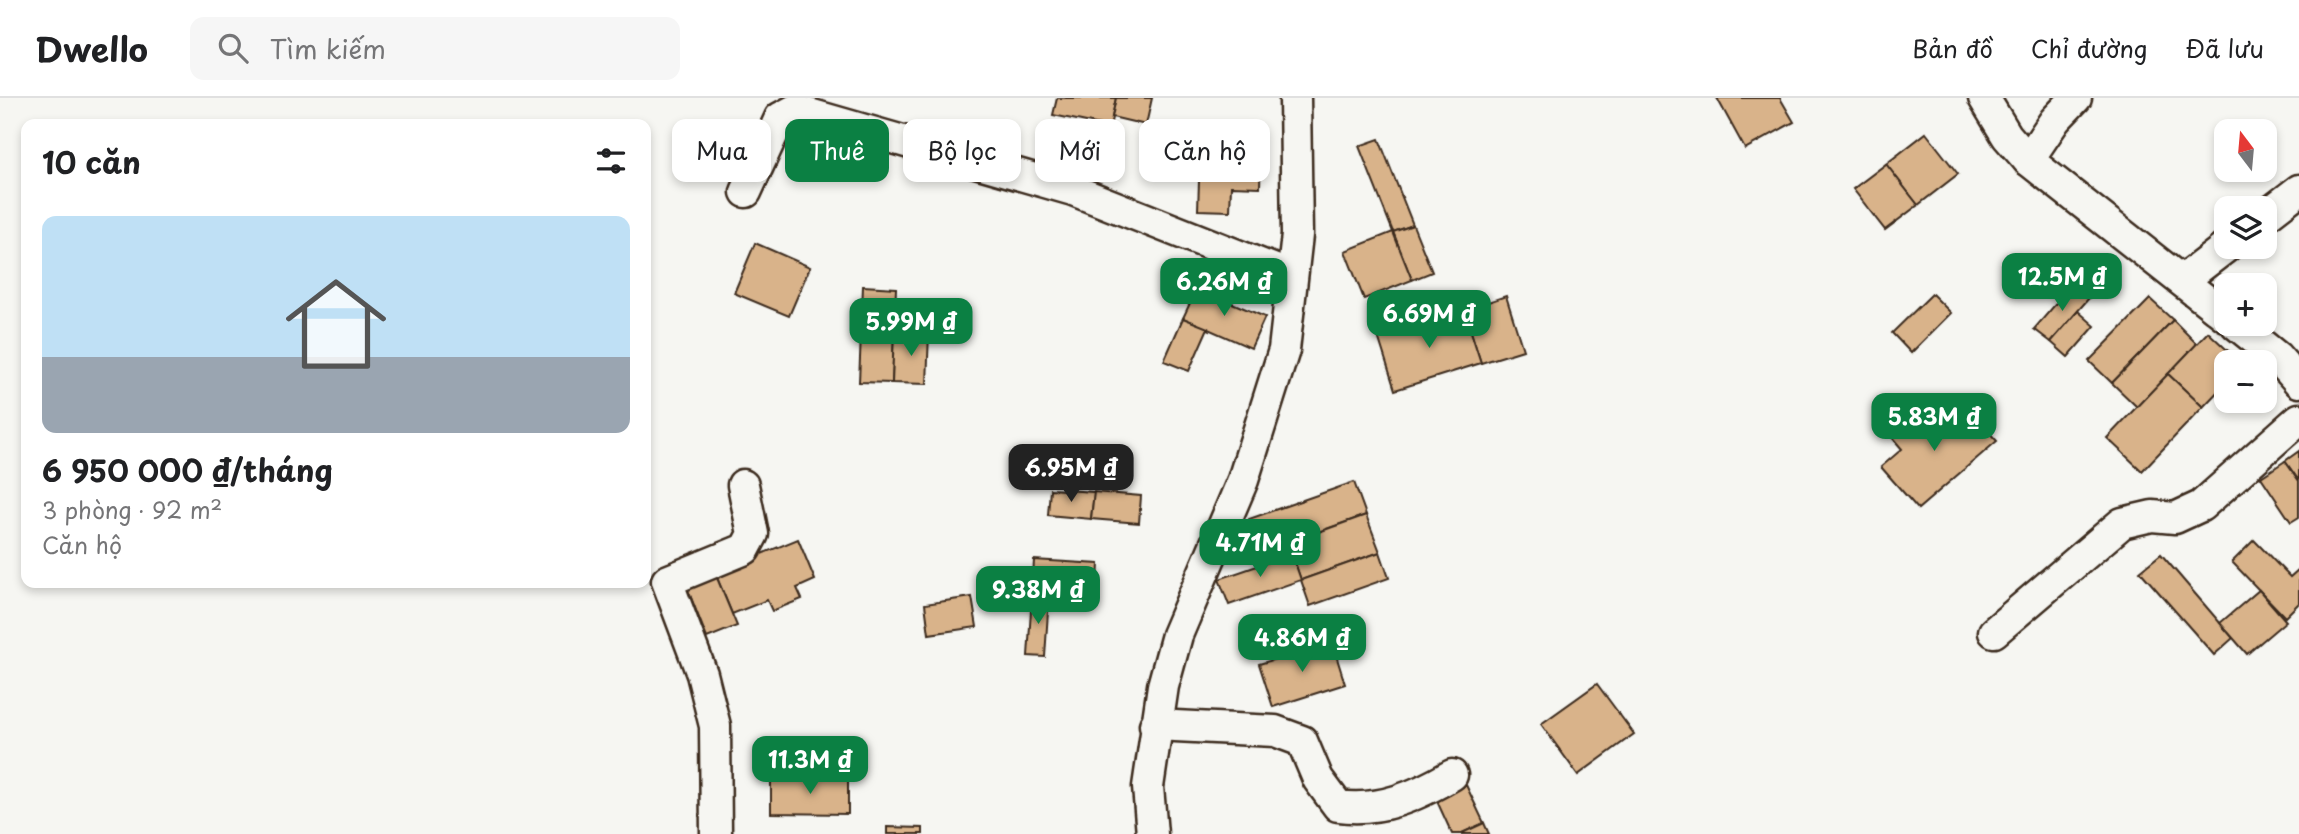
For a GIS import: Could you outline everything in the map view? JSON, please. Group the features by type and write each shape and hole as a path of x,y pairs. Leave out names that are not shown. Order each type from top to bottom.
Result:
{"street":[{"path":"1152,834 1148,788 1155,724 1177,635 1243,480 1284,349 1290,276 1297,234 1295,98"},
{"path":"1984,98 2007,136 2028,160 2214,306"},
{"path":"2028,160 2056,120 2076,98"},
{"path":"746,192 780,118 795,110 1073,190 1290,276"},
{"path":"2277,207 2299,190"},
{"path":"2183,280 2214,256"},
{"path":"2251,336 2277,357 2299,382"},
{"path":"1994,632 2122,523 2152,516 2175,518 2201,506 2299,419"},
{"path":"716,834 715,726 702,674 667,581 745,549 753,534 743,485"},
{"path":"1155,724 1275,731 1302,741 1318,779 1338,806 1360,809 1414,797 1452,775"}],"building":[{"path":"1057,98 1116,98 1112,119 1072,119 1053,115"},
{"path":"1116,98 1152,98 1147,119 1139,119 1139,123 1112,117"},
{"path":"1717,98 1780,98 1794,122 1745,149"},
{"path":"1926,133 1958,174 1918,205 1886,164"},
{"path":"1379,139 1413,225 1393,232 1359,146"},
{"path":"1886,164 1918,205 1885,230 1853,189"},
{"path":"1199,182 1260,182 1260,187 1231,186 1230,211 1198,210"},
{"path":"1413,225 1432,272 1412,280 1393,232"},
{"path":"1393,232 1412,280 1364,299 1345,251"},
{"path":"755,243 810,267 789,316 734,293"},
{"path":"2073,284 2089,298 2051,342 2034,329"},
{"path":"863,286 896,288 892,383 859,382"},
{"path":"1197,288 1265,317 1251,348 1183,318"},
{"path":"1932,294 1951,313 1911,353 1892,333"},
{"path":"1506,296 1523,350 1481,363 1464,310"},
{"path":"2150,299 2173,320 2112,383 2089,361"},
{"path":"1464,310 1481,363 1395,390 1378,336"},
{"path":"2078,311 2095,326 2068,357 2051,342"},
{"path":"1183,318 1208,328 1189,371 1164,361"},
{"path":"2173,320 2197,344 2137,407 2112,383"},
{"path":"894,332 929,333 927,384 892,383"},
{"path":"2208,332 2227,350 2214,350 2214,396 2203,407 2168,374"},
{"path":"2168,374 2203,407 2142,471 2107,438"},
{"path":"1930,401 1957,433 1975,417 1997,441 1918,509 1881,467 1902,449 1890,435"},
{"path":"2299,451 2299,481 2285,461"},
{"path":"2285,461 2299,481 2299,517 2291,522 2261,477"},
{"path":"1354,482 1366,515 1261,552 1249,519"},
{"path":"1050,489 1094,492 1091,519 1048,515"},
{"path":"1094,492 1141,496 1139,523 1091,519"},
{"path":"1366,515 1380,552 1301,580 1288,543"},
{"path":"798,539 815,580 797,588 802,599 772,611 767,600 732,614 715,573"},
{"path":"2254,540 2290,577 2299,569 2299,603 2285,617 2232,562"},
{"path":"1380,552 1389,578 1310,606 1301,580"},
{"path":"1292,554 1301,580 1229,605 1219,579"},
{"path":"2161,554 2233,638 2214,655 2140,571"},
{"path":"1034,560 1099,564 1097,599 1032,595"},
{"path":"715,573 737,626 707,638 686,585"},
{"path":"2259,590 2286,621 2247,654 2220,623"},
{"path":"1032,595 1049,596 1045,657 1028,656"},
{"path":"972,597 977,627 929,634 925,604"},
{"path":"1326,624 1332,642 1287,655 1282,638"},
{"path":"1332,642 1345,684 1273,707 1259,664"},
{"path":"1597,684 1634,734 1578,775 1541,724"},
{"path":"771,777 848,778 848,814 771,813"},
{"path":"1466,785 1484,823 1460,834 1452,834 1436,799"},
{"path":"1484,823 1489,834 1460,834"},
{"path":"887,827 923,828 923,834 887,834"}]}
